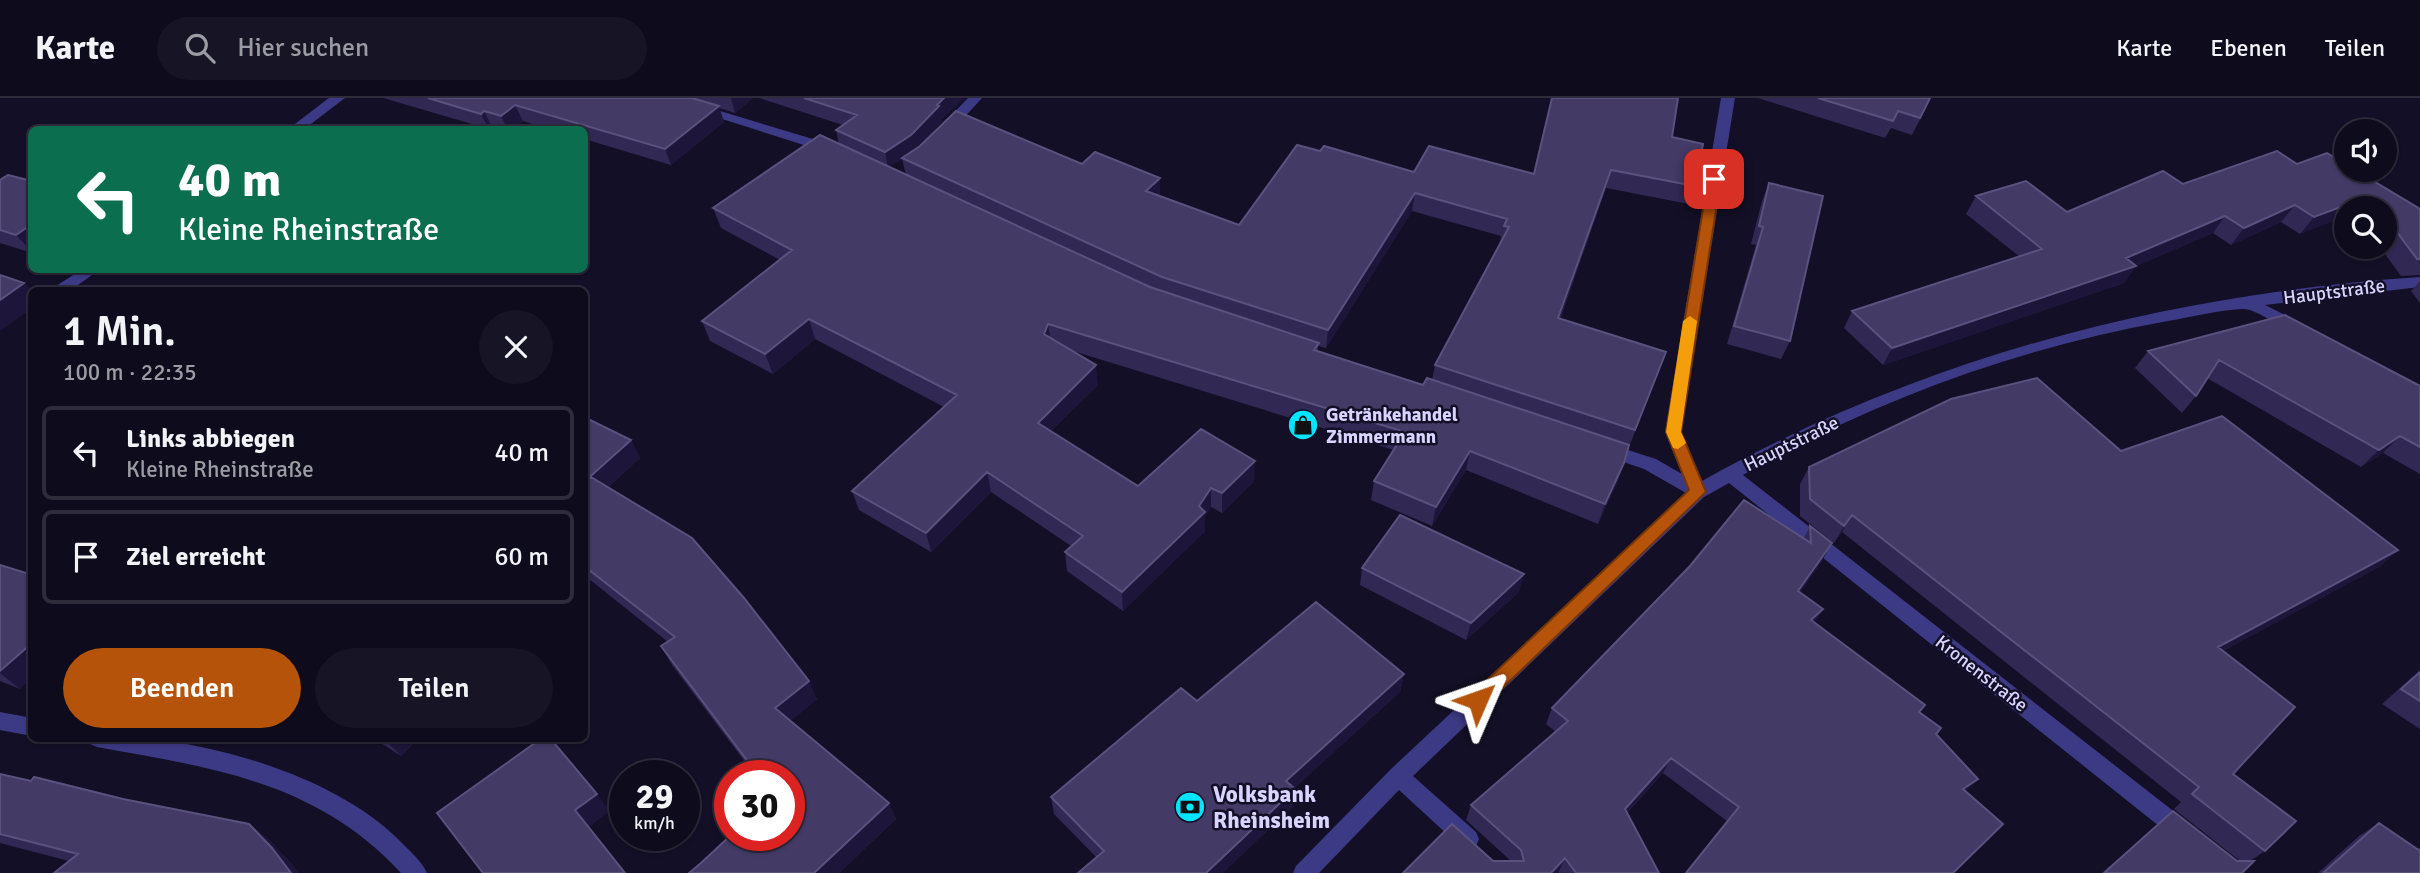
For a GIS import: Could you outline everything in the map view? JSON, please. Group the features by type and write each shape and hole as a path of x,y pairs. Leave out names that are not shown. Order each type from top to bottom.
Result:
{"street":[{"path":"299,126 338,98"},
{"path":"663,98 821,145 844,156"},
{"path":"939,136 975,98"},
{"path":"1698,492 1673,432 1728,98"},
{"path":"66,287 86,273"},
{"name":"Hauptstraße","path":"1304,873 1398,776 1698,492 1729,473 1890,396 2030,348 2115,326 2248,303 2320,292 2420,282"},
{"path":"2248,303 2310,335"},
{"path":"1585,442 1650,464 1698,492"},
{"name":"Kronenstraße","path":"1729,473 2202,848"},
{"path":"0,721 28,725"},
{"path":"118,742 204,758 290,782 367,824 402,855 416,873"},
{"path":"1398,776 1486,855"}],"building":[{"path":"428,98 692,98 719,106 665,149 515,105 501,116 484,111 481,114"},
{"path":"804,98 944,98 911,135 885,152 836,130 857,115"},
{"path":"1552,98 1678,98 1672,137 1703,144 1695,186 1611,170 1558,318 1666,352 1635,430 1435,365 1509,227 1504,226 1507,219 1415,193 1328,330 1162,277 902,158 920,146 956,111 1082,164 1095,152 1160,178 1146,191 1239,225 1297,145 1320,151 1324,146 1414,172 1429,146 1534,174"},
{"path":"1818,98 1930,98 1920,118 1898,111 1893,121"},
{"path":"820,135 1150,287 1319,343 1314,350 1423,385 1427,378 1629,445 1624,463 1605,504 1470,451 1436,507 1374,481 1405,432 1048,324 1044,334 1096,365 1038,423 1138,486 1201,429 1255,461 1222,493 1211,488 1199,506 1205,512 1122,592 1065,552 1083,536 987,472 926,533 852,491 957,395 809,319 765,354 702,321 792,250 713,208"},
{"path":"2277,151 2297,164 2327,153 2334,157 2334,182 2375,182 2420,209 2420,259 2417,259 2397,232 2397,196 2334,196 2334,210 2314,217 2295,205 2244,228 2225,216 2126,258 2136,266 1892,348 1852,311 2042,249 1976,196 2026,181 2067,212 2163,171 2183,184"},
{"path":"8,175 28,180 28,227 16,235 0,230 0,180"},
{"path":"1769,183 1823,196 1790,341 1734,326 1763,227 1759,226"},
{"path":"0,275 24,283 0,300"},
{"path":"2285,315 2420,386 2420,447 2400,436 2379,450 2219,360 2196,396 2148,351"},
{"path":"2037,378 2121,451 2222,416 2398,550 2218,647 2295,707 2233,774 2296,821 2265,851 2192,794 2199,787 1852,515 1844,526 1810,499 1809,467 1951,399"},
{"path":"588,419 631,440 588,478"},
{"path":"591,477 692,538 744,598 809,681 775,708 889,803 814,873 689,873 714,851 805,851 805,760 747,760 661,646 675,637 588,569 588,479"},
{"path":"1744,500 1811,543 1810,526 1832,543 1798,591 1823,609 1811,620 1925,705 1919,712 1941,728 1936,734 1978,779 1963,789 2003,824 1953,873 1686,873 1739,807 1671,758 1625,809 1659,873 1576,873 1565,858 1551,873 1403,873 1452,824 1493,861 1524,861 1521,850 1471,805 1568,721 1552,708 1690,566"},
{"path":"1400,515 1524,574 1471,623 1362,568"},
{"path":"0,565 28,574 28,646 0,671"},
{"path":"1316,602 1404,674 1286,781 1295,789 1206,873 1078,873 1104,851 1051,797 1181,688 1197,701"},
{"path":"2420,672 2420,701 2401,689"},
{"path":"536,742 553,742 597,794 575,810 625,873 483,873 437,813"},
{"path":"0,774 31,781 34,777 123,799 249,824 291,873 54,873 78,854 0,834"},
{"path":"2173,811 2237,861 2254,861 2242,873 2104,873"},
{"path":"2379,823 2420,851 2420,873 2323,873"}],"slow traffic":[{"path":"1678,443 1673,432 1690,321"}],"place":[{"name":"Getränkehandel Zimmermann","path":"1303,425"},
{"name":"Volksbank Rheinsheim","path":"1190,807"}],"route":[{"path":"1478,700 1698,492 1673,432 1714,179"}]}
